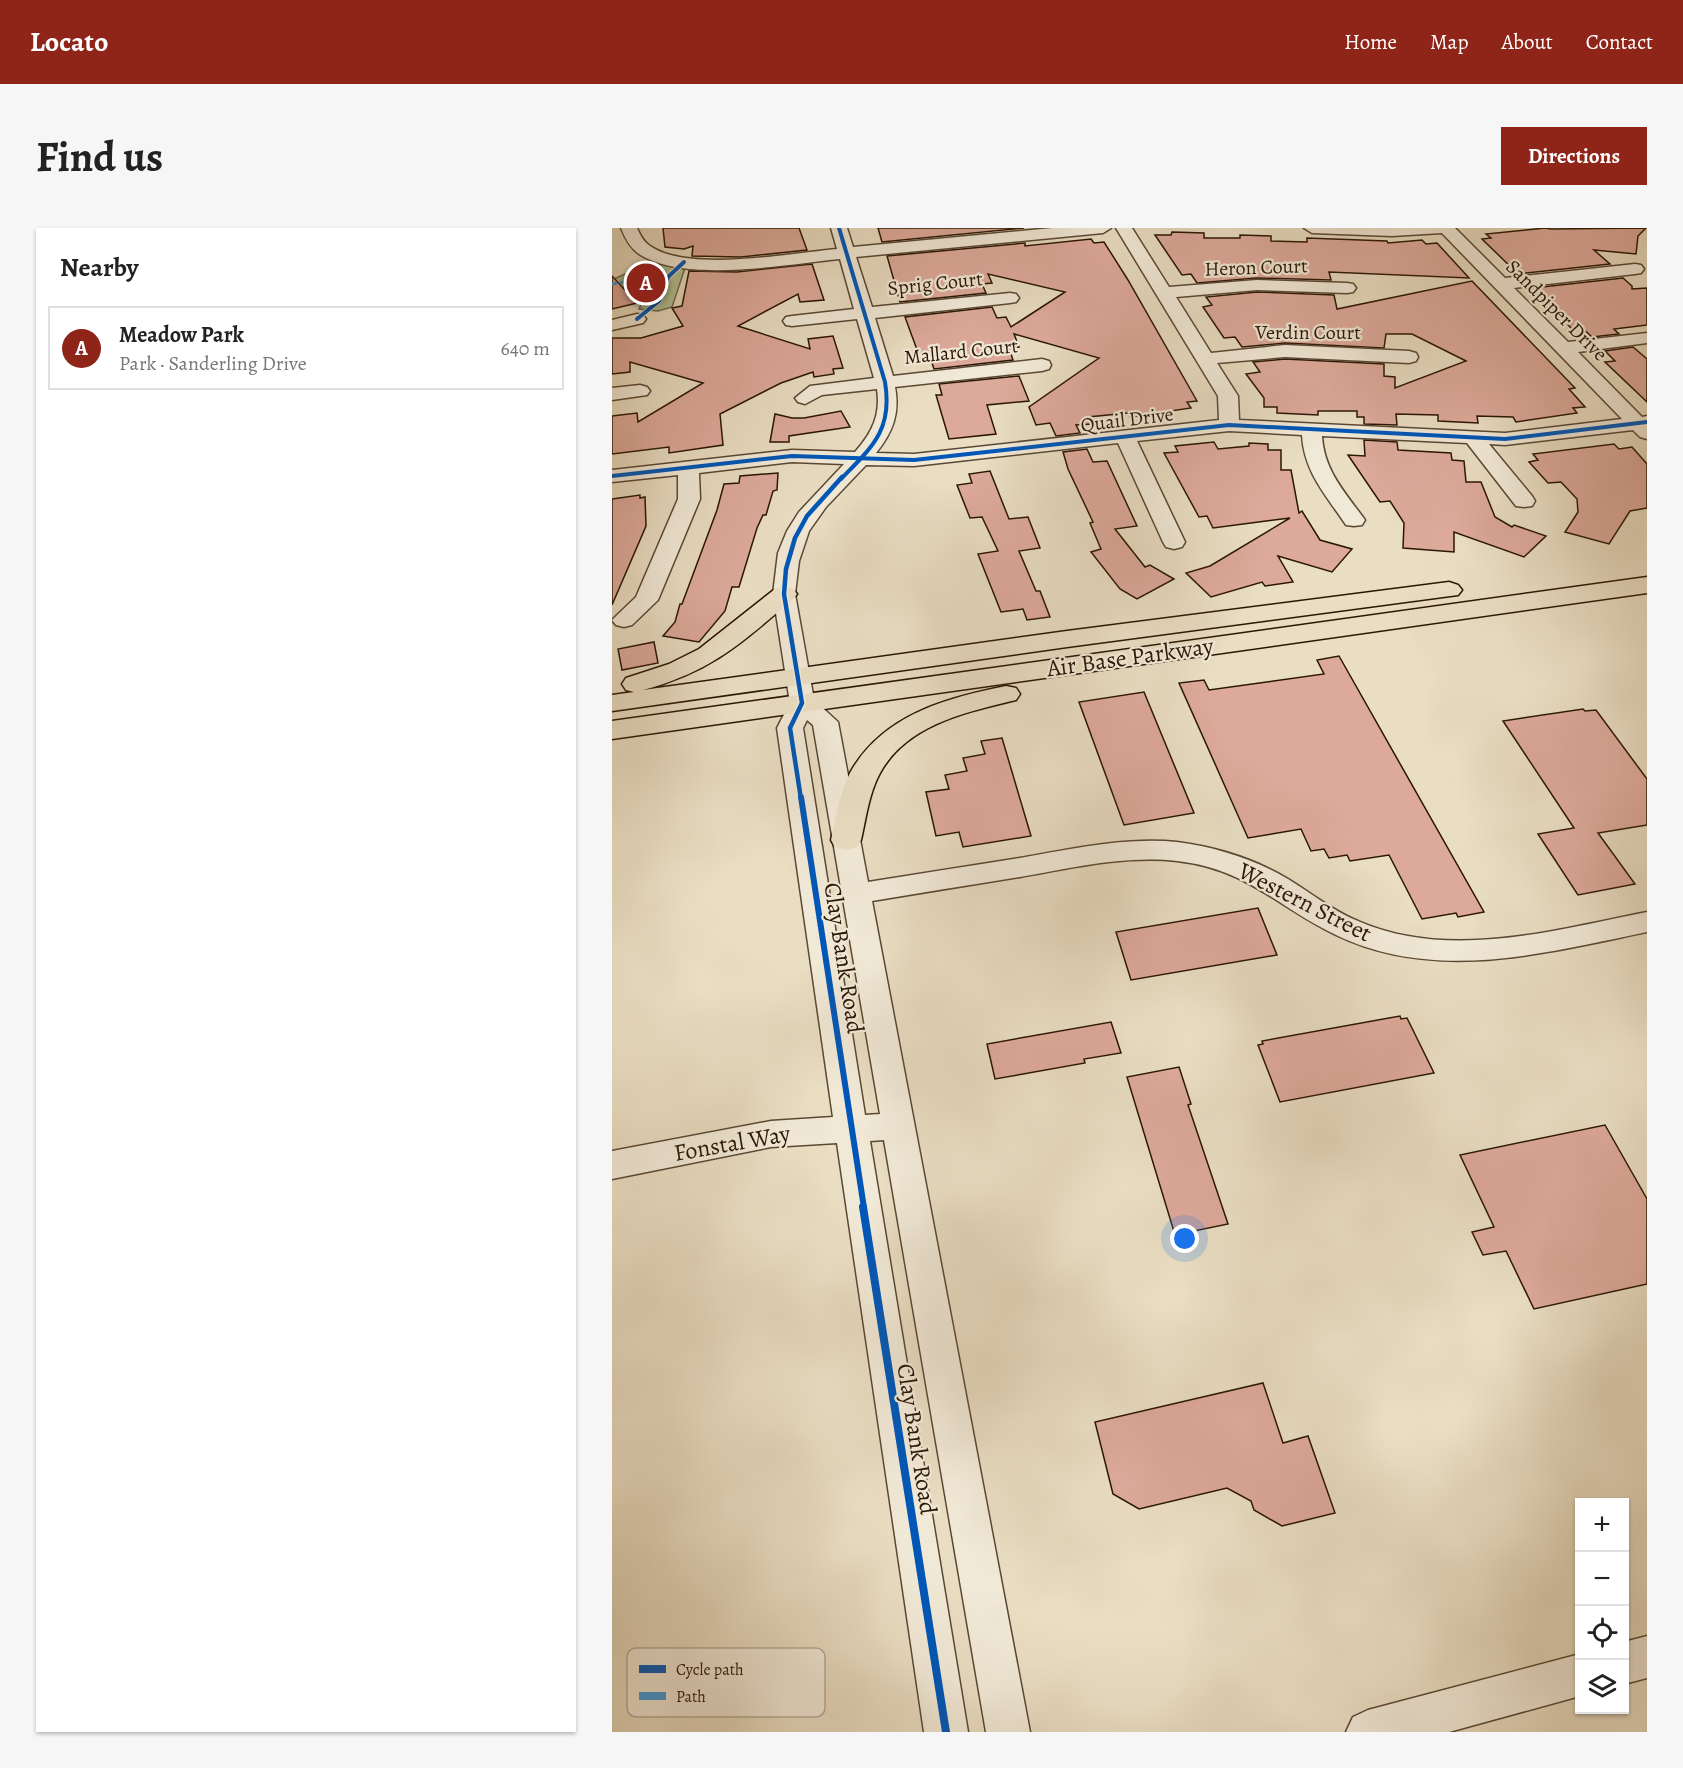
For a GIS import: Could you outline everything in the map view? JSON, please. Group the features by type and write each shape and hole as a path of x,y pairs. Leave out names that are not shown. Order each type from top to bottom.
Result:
{"main road":[{"name":"Air Base Parkway","path":"612,703 798,676 1647,564"},
{"name":"Air Base Parkway","path":"612,730 1647,585"},
{"path":"612,692 676,671 705,657 784,594"},
{"path":"846,840 855,800 865,773 874,759 892,740 934,714 987,698 1124,670 1230,643"}],"street":[{"path":"629,228 632,238 641,248 658,257 684,262 738,264 1103,228"},
{"path":"802,703 784,594 788,560 798,529 818,502 875,442 886,420 888,401 885,382 839,228"},
{"path":"1124,228 1228,396 1229,425"},
{"path":"1312,228 1392,231 1444,228"},
{"name":"Sandpiper Drive","path":"1444,228 1644,426"},
{"path":"1499,284 1635,269"},
{"name":"Heron Court","path":"1166,293 1257,285 1347,288"},
{"name":"Sprig Court","path":"792,321 1010,298"},
{"path":"612,325 637,319"},
{"path":"1564,348 1647,338"},
{"name":"Verdin Court","path":"1206,359 1285,351 1409,357"},
{"name":"Mallard Court","path":"805,398 817,390 1042,365"},
{"path":"612,394 640,391"},
{"name":"Quail Drive","path":"612,476 792,456 914,460 1229,425 1474,439 1530,437 1644,426"},
{"path":"1312,429 1313,452 1318,468 1354,520"},
{"path":"1125,437 1174,542"},
{"path":"1474,439 1524,501"},
{"path":"624,620 646,600 689,499 688,467"},
{"name":"Clay Bank Road","path":"946,1732 906,1490 853,1128 790,728 802,703 825,722 1008,1732"},
{"name":"Western Street","path":"856,894 1100,855 1151,850 1198,855 1246,870 1277,885 1323,917 1349,930 1396,945 1431,951 1490,950 1647,922"},
{"name":"Fonstal Way","path":"612,1165 771,1134 898,1126"},
{"path":"1629,1662 1647,1657"},
{"path":"1368,1732 1575,1676"}],"green space":[{"path":"651,262 685,268 672,307 658,311 639,309 647,288 612,291 614,279"}],"building":[{"path":"663,228 799,228 807,250 741,257 692,256 693,246 684,249 665,247"},
{"path":"878,228 1024,228 882,242"},
{"path":"1545,228 1646,228 1638,236 1636,254 1594,250 1610,264 1518,274 1482,239 1491,238 1486,234"},
{"path":"1172,232 1204,233 1204,238 1240,238 1240,235 1271,236 1271,241 1307,242 1307,238 1387,241 1388,243 1422,240 1426,244 1437,243 1469,278 1329,272 1331,280 1257,278 1197,283 1191,274 1182,275 1155,235 1171,235"},
{"path":"1091,239 1094,243 1104,242 1128,280 1197,401 1187,402 1191,408 1130,417 1128,413 1088,417 1091,424 1076,425 1080,433 1056,436 1050,423 1036,425 1029,407 1099,358 1014,334 1019,347 1009,348 1013,360 934,369 930,357 920,358 905,317 992,307 997,318 1006,317 1011,327 1065,292 988,274 992,283 982,284 986,293 900,302 887,256"},
{"path":"812,264 824,300 800,302 798,294 738,326 810,349 808,339 833,336 843,368 833,369 834,374 814,377 813,372 781,383 720,414 723,445 669,453 669,447 612,454 612,416 637,413 638,422 703,383 630,362 630,372 612,374 612,338 641,338 683,326 672,308 682,306 689,271 737,272"},
{"path":"612,276 637,303 612,309"},
{"path":"1623,278 1632,286 1632,289 1647,288 1647,325 1614,329 1619,334 1592,337 1581,327 1571,328 1533,288"},
{"path":"1472,281 1575,388 1569,389 1585,407 1573,408 1577,413 1516,422 1513,417 1477,416 1478,423 1438,421 1438,415 1396,414 1397,425 1364,424 1364,417 1357,417 1357,411 1318,411 1318,415 1277,413 1277,407 1264,407 1264,398 1246,374 1260,372 1253,362 1285,359 1384,364 1384,376 1395,377 1395,388 1466,361 1412,334 1386,334 1384,348 1285,343 1242,347 1235,337 1224,338 1203,307 1212,305 1206,297 1257,292 1334,295 1337,309"},
{"path":"1633,347 1647,359 1647,402 1605,362 1615,361 1605,351"},
{"path":"1019,376 1029,401 987,405 996,434 949,439 936,395 942,395 939,384"},
{"path":"841,411 850,427 789,436 789,442 770,442 775,414 804,418"},
{"path":"1364,440 1397,442 1398,450 1451,453 1452,460 1464,461 1466,482 1481,482 1495,517 1512,527 1514,525 1546,536 1524,557 1454,532 1454,552 1403,548 1404,523 1390,501 1380,502 1348,455 1365,456"},
{"path":"1214,442 1218,449 1249,446 1249,443 1268,444 1268,450 1281,450 1281,470 1291,470 1299,513 1302,511 1320,540 1352,549 1332,572 1278,556 1293,582 1265,586 1262,582 1211,597 1186,573 1210,566 1290,518 1213,528 1207,516 1199,517 1164,453 1178,452 1175,446"},
{"path":"1614,444 1619,449 1632,447 1647,464 1647,508 1630,511 1609,544 1565,532 1578,512 1577,499 1561,482 1548,483 1529,462 1538,460 1533,454"},
{"path":"1087,449 1093,462 1107,461 1137,526 1115,529 1145,567 1150,565 1174,579 1137,599 1120,589 1091,552 1101,549 1090,523 1093,522 1068,469 1063,452"},
{"path":"990,471 1009,519 1028,517 1040,548 1019,551 1036,591 1040,591 1050,617 1027,620 1023,609 1001,612 978,554 998,551 982,517 970,518 957,485 972,483 969,474"},
{"path":"778,473 777,490 773,491 766,515 763,515 757,528 739,587 732,587 725,611 699,642 663,636 675,622 717,510 724,484 739,483 740,476"},
{"path":"640,495 640,498 645,497 646,526 612,605 612,499"},
{"path":"654,642 658,663 622,670 618,649"},
{"path":"1339,656 1484,912 1458,917 1456,913 1422,919 1389,855 1350,861 1347,855 1329,858 1324,849 1311,851 1301,829 1248,838 1179,683 1204,680 1209,690 1324,674 1317,660"},
{"path":"1144,692 1194,813 1124,825 1079,702"},
{"path":"1583,709 1585,711 1596,710 1647,779 1647,825 1598,833 1635,884 1578,895 1538,834 1574,828 1503,721"},
{"path":"1002,738 1031,836 963,847 959,832 936,836 926,792 949,789 945,775 967,771 963,758 985,754 981,741"},
{"path":"1258,908 1277,955 1131,980 1116,932"},
{"path":"1400,1016 1401,1019 1407,1018 1434,1073 1280,1102 1258,1045 1263,1044 1262,1041"},
{"path":"1111,1022 1121,1053 1084,1059 1085,1063 995,1079 987,1044"},
{"path":"1179,1067 1191,1104 1188,1105 1228,1224 1175,1235 1127,1077"},
{"path":"1605,1125 1647,1199 1647,1284 1534,1309 1506,1251 1483,1255 1472,1232 1494,1227 1460,1155"},
{"path":"1263,1383 1283,1443 1308,1436 1335,1513 1282,1526 1254,1510 1251,1501 1227,1488 1139,1509 1113,1494 1095,1422"}],"marked path":[{"path":"612,284 669,275"}],"cycle path":[{"path":"839,228 885,382 888,409 880,433 859,460 807,516 789,553 784,594 802,703 790,728 946,1732"},
{"path":"637,319 659,301 668,277 684,262"},
{"path":"612,476 792,456 914,460 1229,425 1505,439 1647,422"}],"place":[{"name":"Meadow Park","path":"646,283"}]}
